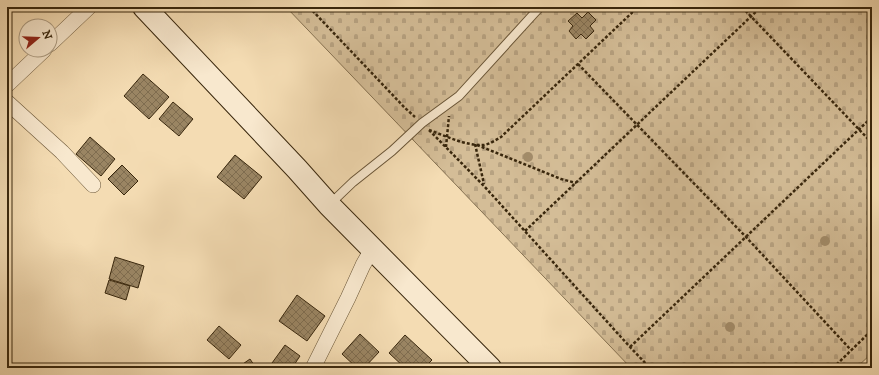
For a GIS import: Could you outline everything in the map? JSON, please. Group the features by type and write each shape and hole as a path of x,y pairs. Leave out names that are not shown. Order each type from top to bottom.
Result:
{"main road":[{"path":"144,7 329,205 490,368"}],"street":[{"path":"58,36 89,7"},
{"path":"7,85 36,58"},
{"path":"7,102 62,152 93,185"},
{"path":"313,368 372,249"}],"lane":[{"path":"329,205 352,182 392,150 422,123 459,96 540,7"}],"path":[{"path":"309,7 405,108 422,123 484,186 650,368"},
{"path":"429,130 464,142 485,145 501,137 638,7"},
{"path":"742,7 872,144"},
{"path":"525,231 761,7"},
{"path":"578,64 746,237 851,350"},
{"path":"446,147 446,136 451,110 459,96"},
{"path":"630,347 872,117"},
{"path":"475,144 561,179 576,183"},
{"path":"475,144 484,186"},
{"path":"833,368 872,330"}],"green space":[{"path":"286,7 872,7 872,353 856,368 631,368"}],"building":[{"path":"588,12 596,20 590,26 594,31 586,39 581,34 576,39 569,31 573,26 568,21 577,13 582,18"},
{"path":"143,74 169,97 149,119 124,96"},
{"path":"173,102 193,119 179,136 159,119"},
{"path":"90,137 115,159 101,176 76,154"},
{"path":"235,155 262,177 244,199 217,177"},
{"path":"122,165 138,181 124,195 108,179"},
{"path":"115,257 144,266 138,288 109,279"},
{"path":"109,280 130,286 126,300 105,293"},
{"path":"297,295 325,316 307,341 279,321"},
{"path":"219,326 241,345 229,359 207,340"},
{"path":"360,334 379,352 364,368 357,368 342,354"},
{"path":"405,335 432,360 424,368 405,368 389,353"},
{"path":"285,345 300,356 292,368 279,368 272,363"},
{"path":"250,359 256,368 237,368"}]}
